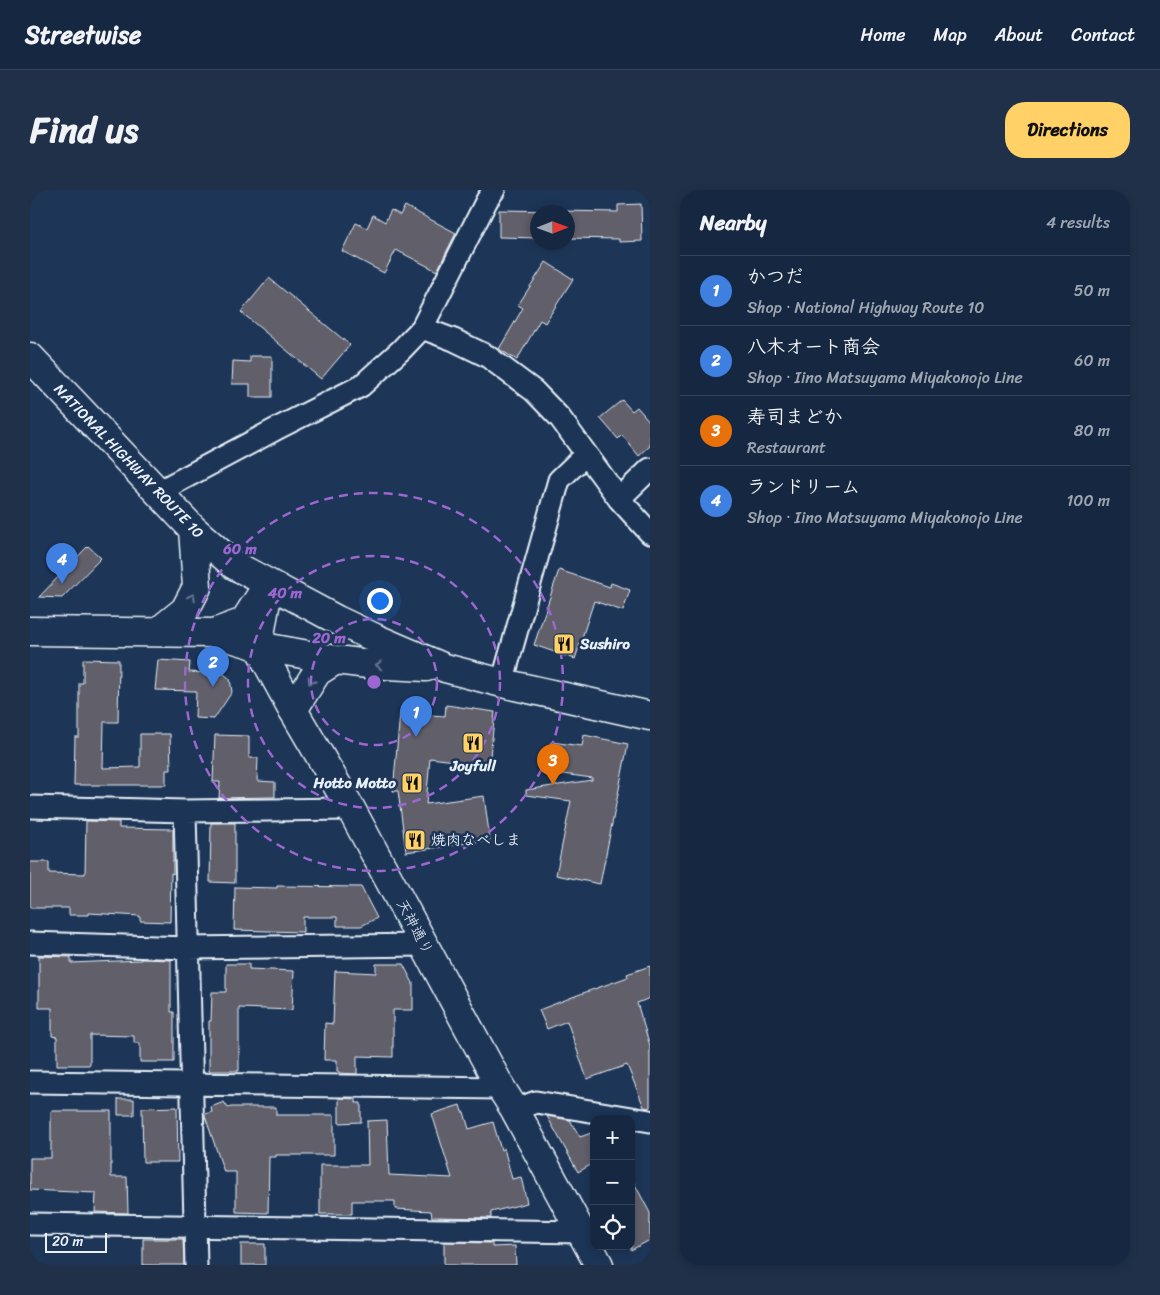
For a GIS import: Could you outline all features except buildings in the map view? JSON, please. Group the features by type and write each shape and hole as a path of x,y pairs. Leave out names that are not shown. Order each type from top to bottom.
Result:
{"main road":[{"name":"NATIONAL HIGHWAY ROUTE 10","path":"30,357 193,529 234,565 336,620 446,668 502,683 650,716"},
{"path":"158,631 185,610 197,587 193,529"},
{"path":"214,633 244,622 269,584"},
{"path":"258,646 269,584"},
{"path":"30,631 214,633 258,646 336,660 368,664 446,668"},
{"name":"天神通り","path":"258,646 351,809 599,1265"},
{"path":"293,710 316,672 336,660"}],"street":[{"path":"158,492 361,386 422,328 487,200 494,190"},
{"path":"422,328 454,340 487,356 534,391 560,418 619,499 650,533"},
{"path":"502,683 559,480 586,454"},
{"path":"619,499 650,469"},
{"path":"30,807 185,811 351,809"},
{"path":"185,811 196,1265"},
{"path":"30,943 188,948 424,945"},
{"path":"30,1082 191,1084 508,1099 650,1121"},
{"path":"30,1224 195,1228 582,1232"}],"place":[{"name":"ランドリーム","path":"62,584"},
{"name":"Sushiro","path":"564,644"},
{"name":"八木オート商会","path":"213,687"},
{"name":"かつだ","path":"416,737"},
{"name":"Joyfull","path":"473,743"},
{"name":"Hotto Motto","path":"412,783"},
{"name":"寿司まどか","path":"553,785"},
{"name":"焼肉なべしま","path":"415,840"}]}
